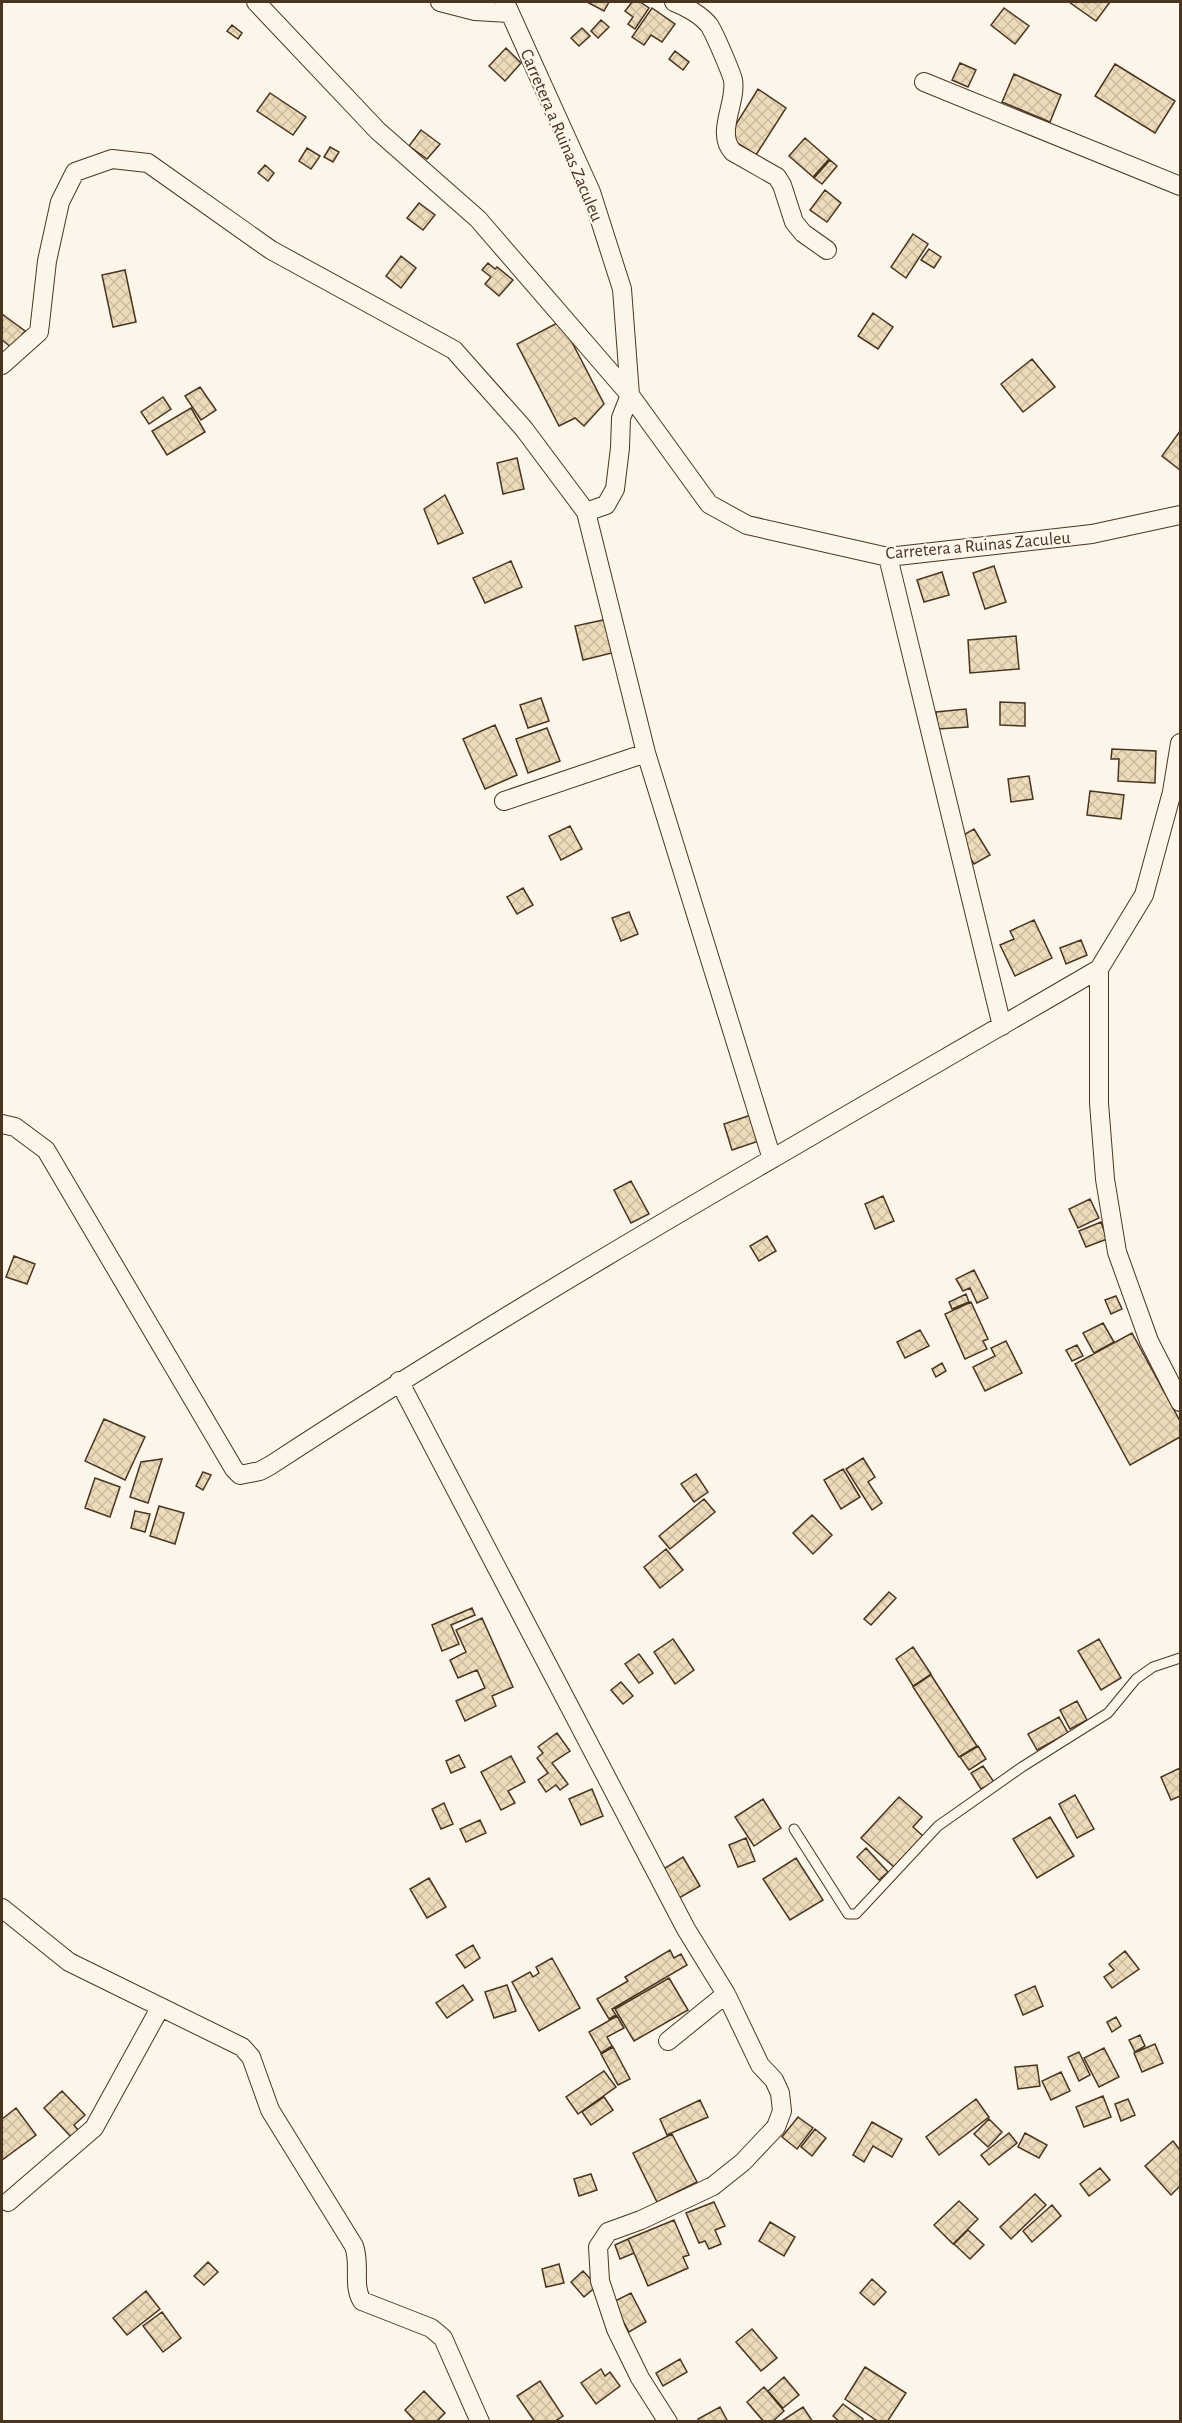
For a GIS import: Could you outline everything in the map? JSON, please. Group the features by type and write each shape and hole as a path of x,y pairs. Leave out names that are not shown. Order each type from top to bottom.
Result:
{"street":[{"path":"256,2 378,131 477,219 630,395 621,418 615,489 606,505 586,512"},
{"name":"Carretera a Ruinas Zaculeu","path":"440,2 476,11 507,7 591,192 622,289 630,395 710,504 747,525 888,557 1092,534 1180,515"},
{"path":"674,2 708,24 732,80 732,98 725,138 727,146 733,152 777,177 782,185 794,222 803,233 827,250"},
{"path":"924,82 1180,186"},
{"path":"2,365 39,332 47,261 60,202 75,172 112,159 148,163 271,250 454,350 524,429 586,512 646,753 772,1160"},
{"path":"888,557 1002,1026"},
{"path":"2,1124 15,1127 46,1150 234,1469 240,1474 260,1471 399,1381 1099,969 1144,895 1176,790 1180,743"},
{"path":"504,801 646,753"},
{"path":"1099,969 1099,1104 1105,1179 1117,1252 1149,1341 1180,1402"},
{"path":"399,1381 686,1929 726,1994 760,2065 774,2080 780,2093 782,2111 776,2127 743,2162 713,2186 641,2220 608,2232 598,2247 600,2281 616,2329 640,2378 668,2421"},
{"path":"2,1908 69,1962 243,2048 251,2057 270,2110 354,2246 357,2256 357,2293 362,2301 431,2328 443,2338 480,2421"},
{"path":"668,2041 726,1994"},
{"path":"8,2202 94,2128 160,2008"}],"lane":[{"path":"794,1829 848,1914 856,1914 938,1826 1022,1767 1108,1713 1136,1679 1154,1667 1180,1658"}],"building":[{"path":"587,2 609,2 604,11"},
{"path":"632,2 640,2 649,8 635,29 628,24 633,17 625,11"},
{"path":"1069,2 1110,2 1096,21"},
{"path":"652,8 675,24 662,42 651,35 644,45 632,37"},
{"path":"1004,8 1029,26 1015,44 991,25"},
{"path":"601,20 609,27 598,38 591,31"},
{"path":"232,25 242,33 238,39 227,31"},
{"path":"582,28 590,36 579,46 571,38"},
{"path":"506,48 521,63 505,81 489,66"},
{"path":"675,51 689,62 683,70 669,59"},
{"path":"960,63 976,70 968,87 952,80"},
{"path":"1115,64 1175,101 1155,133 1095,96"},
{"path":"1014,74 1061,95 1050,122 1002,102"},
{"path":"758,89 786,108 756,155 728,137"},
{"path":"270,93 306,117 293,135 257,111"},
{"path":"421,130 440,144 427,159 409,146"},
{"path":"805,138 829,159 813,177 789,156"},
{"path":"330,147 339,152 333,162 324,157"},
{"path":"307,148 320,156 311,169 299,161"},
{"path":"830,160 837,166 822,184 814,178"},
{"path":"265,165 274,173 268,181 258,173"},
{"path":"825,190 841,203 827,222 810,210"},
{"path":"419,203 435,215 423,230 407,218"},
{"path":"913,234 928,244 906,278 891,267"},
{"path":"929,249 941,257 934,268 921,260"},
{"path":"401,256 416,268 401,288 386,276"},
{"path":"488,263 513,280 499,296 485,284 491,277 482,270"},
{"path":"125,270 136,322 113,327 102,275"},
{"path":"873,313 893,327 878,349 858,336"},
{"path":"2,314 25,331 12,348 2,340"},
{"path":"561,321 604,404 584,426 575,418 559,426 517,344"},
{"path":"1032,359 1055,387 1023,412 1001,384"},
{"path":"200,387 216,410 201,420 185,396"},
{"path":"163,397 171,409 149,424 141,412"},
{"path":"191,408 205,432 167,455 152,431"},
{"path":"1180,431 1180,470 1162,456"},
{"path":"517,458 524,489 503,494 497,463"},
{"path":"445,495 463,533 438,544 424,509"},
{"path":"511,561 522,587 485,603 473,578"},
{"path":"994,566 1006,602 985,609 973,573"},
{"path":"942,572 949,595 924,602 917,580"},
{"path":"608,619 616,652 583,660 575,626"},
{"path":"1016,636 1019,669 970,673 968,640"},
{"path":"541,698 549,721 528,728 520,705"},
{"path":"1000,702 1025,703 1025,726 1000,725"},
{"path":"966,709 968,727 938,729 936,712"},
{"path":"495,725 517,775 485,789 463,739"},
{"path":"547,728 560,761 528,773 516,739"},
{"path":"1112,749 1156,751 1155,783 1118,781 1119,759 1111,759"},
{"path":"1029,776 1033,799 1011,802 1008,779"},
{"path":"1090,791 1124,795 1121,819 1087,815"},
{"path":"570,826 582,849 561,860 549,836"},
{"path":"974,829 990,855 974,864 958,838"},
{"path":"523,888 533,905 517,914 507,897"},
{"path":"629,912 638,934 621,941 612,918"},
{"path":"1034,920 1052,958 1015,976 1000,945 1014,939 1010,931"},
{"path":"1081,940 1087,955 1066,964 1060,948"},
{"path":"757,1113 765,1139 732,1150 724,1124"},
{"path":"631,1181 649,1214 631,1223 614,1190"},
{"path":"883,1196 894,1221 875,1229 865,1204"},
{"path":"1090,1199 1099,1218 1078,1228 1069,1209"},
{"path":"1101,1222 1107,1239 1086,1247 1079,1231"},
{"path":"767,1236 776,1251 759,1261 750,1246"},
{"path":"14,1256 35,1264 27,1284 6,1277"},
{"path":"974,1270 988,1298 977,1303 970,1288 963,1291 956,1279"},
{"path":"966,1294 969,1302 952,1309 949,1302"},
{"path":"1116,1296 1122,1309 1111,1314 1105,1300"},
{"path":"971,1302 988,1339 983,1341 987,1349 965,1359 945,1314"},
{"path":"1103,1323 1114,1342 1094,1353 1083,1333"},
{"path":"920,1330 929,1346 905,1358 897,1342"},
{"path":"1132,1333 1180,1421 1180,1437 1130,1465 1075,1364"},
{"path":"1006,1341 1022,1373 985,1391 973,1367 995,1356 991,1348"},
{"path":"1077,1345 1083,1356 1072,1361 1066,1350"},
{"path":"942,1363 946,1371 936,1377 932,1369"},
{"path":"104,1419 145,1437 125,1480 85,1461"},
{"path":"863,1458 875,1477 868,1482 882,1503 872,1510 846,1469"},
{"path":"162,1459 148,1503 130,1497 141,1462"},
{"path":"843,1469 860,1497 841,1509 824,1480"},
{"path":"203,1472 211,1475 203,1490 196,1486"},
{"path":"696,1474 708,1492 694,1502 681,1484"},
{"path":"95,1478 120,1487 110,1517 85,1508"},
{"path":"704,1499 715,1512 670,1549 659,1536"},
{"path":"159,1506 184,1513 175,1544 150,1536"},
{"path":"135,1511 150,1514 145,1532 131,1528"},
{"path":"812,1515 832,1535 813,1554 793,1533"},
{"path":"666,1549 683,1570 660,1588 644,1567"},
{"path":"889,1592 896,1598 871,1625 864,1619"},
{"path":"472,1608 475,1615 451,1625 459,1644 442,1651 432,1625"},
{"path":"482,1618 513,1687 492,1696 496,1706 465,1721 456,1701 485,1688 477,1670 458,1678 450,1660 466,1652 456,1630"},
{"path":"673,1639 694,1670 675,1684 654,1652"},
{"path":"1099,1639 1121,1678 1101,1690 1078,1651"},
{"path":"913,1647 931,1674 913,1686 896,1659"},
{"path":"639,1654 653,1673 639,1683 625,1664"},
{"path":"931,1675 977,1746 959,1757 913,1687"},
{"path":"621,1682 633,1696 623,1704 611,1690"},
{"path":"1077,1701 1087,1720 1070,1729 1060,1710"},
{"path":"1059,1717 1068,1733 1037,1750 1028,1734"},
{"path":"557,1733 570,1751 552,1763 568,1784 560,1790 556,1785 546,1792 538,1780 548,1773 537,1758 543,1753 538,1747"},
{"path":"978,1746 986,1759 969,1770 960,1757"},
{"path":"459,1755 465,1767 451,1773 446,1761"},
{"path":"511,1756 525,1782 508,1791 515,1803 501,1810 481,1772"},
{"path":"983,1766 994,1782 981,1789 971,1773"},
{"path":"1180,1768 1180,1796 1171,1800 1161,1777"},
{"path":"592,1789 603,1816 581,1825 569,1799"},
{"path":"1075,1795 1094,1829 1077,1838 1059,1804"},
{"path":"899,1797 922,1817 913,1827 923,1836 894,1867 861,1838"},
{"path":"763,1799 781,1828 754,1846 735,1817"},
{"path":"444,1803 453,1824 441,1829 432,1809"},
{"path":"1050,1817 1074,1856 1037,1878 1013,1839"},
{"path":"480,1820 486,1833 466,1842 460,1829"},
{"path":"746,1838 755,1861 738,1867 729,1845"},
{"path":"866,1848 888,1872 879,1880 857,1857"},
{"path":"683,1857 700,1886 679,1898 662,1870"},
{"path":"796,1858 823,1900 790,1920 763,1879"},
{"path":"429,1878 446,1907 427,1918 410,1889"},
{"path":"473,1945 480,1958 465,1968 456,1955"},
{"path":"670,1950 674,1958 681,1954 687,1965 612,2009 616,2015 609,2019 597,1999 628,1981 625,1977"},
{"path":"1125,1951 1139,1969 1112,1988 1104,1977 1114,1970 1109,1964"},
{"path":"552,1958 580,2008 539,2031 512,1982 530,1972 533,1977 539,1973 536,1967"},
{"path":"669,1978 688,2010 634,2041 615,2009"},
{"path":"463,1985 473,2000 447,2018 436,2003"},
{"path":"507,1985 516,2011 494,2018 485,1992"},
{"path":"1035,1986 1043,2006 1023,2015 1015,1995"},
{"path":"617,2016 624,2028 607,2037 612,2046 601,2053 589,2032"},
{"path":"1116,2017 1121,2026 1112,2032 1107,2022"},
{"path":"1140,2035 1145,2046 1135,2052 1129,2040"},
{"path":"1155,2044 1163,2063 1142,2072 1134,2053"},
{"path":"613,2047 630,2079 618,2085 601,2054"},
{"path":"1104,2048 1119,2077 1099,2087 1084,2058"},
{"path":"1079,2052 1090,2075 1079,2081 1068,2057"},
{"path":"1037,2065 1040,2086 1018,2089 1015,2067"},
{"path":"604,2071 616,2087 578,2114 566,2097"},
{"path":"1061,2072 1070,2091 1051,2100 1042,2081"},
{"path":"62,2091 85,2115 74,2125 78,2130 71,2137 44,2108"},
{"path":"1103,2096 1111,2117 1084,2127 1076,2107"},
{"path":"604,2097 613,2110 591,2125 582,2112"},
{"path":"976,2099 989,2117 939,2155 926,2137"},
{"path":"1128,2099 1135,2115 1121,2121 1115,2104"},
{"path":"700,2100 708,2117 667,2135 660,2119"},
{"path":"16,2108 36,2135 2,2160 2,2119"},
{"path":"798,2117 813,2128 797,2149 782,2137"},
{"path":"989,2119 1002,2132 988,2147 974,2134"},
{"path":"872,2122 902,2139 892,2157 873,2146 864,2162 853,2155"},
{"path":"815,2129 826,2138 812,2156 801,2147"},
{"path":"1009,2133 1017,2143 989,2165 981,2155"},
{"path":"1025,2133 1047,2145 1039,2158 1018,2147"},
{"path":"672,2134 697,2182 657,2202 633,2153"},
{"path":"1173,2141 1180,2150 1180,2186 1171,2195 1145,2166"},
{"path":"1100,2168 1110,2180 1089,2196 1080,2184"},
{"path":"591,2174 597,2190 579,2196 574,2179"},
{"path":"1035,2194 1046,2205 1011,2239 1000,2227"},
{"path":"959,2201 978,2219 953,2244 934,2225"},
{"path":"714,2202 725,2226 715,2230 721,2244 709,2249 705,2241 699,2243 686,2213"},
{"path":"1052,2205 1061,2216 1032,2242 1023,2231"},
{"path":"674,2220 689,2255 683,2257 688,2268 648,2286 628,2239"},
{"path":"770,2222 795,2237 784,2256 759,2241"},
{"path":"968,2230 984,2245 970,2259 954,2244"},
{"path":"628,2239 634,2253 620,2259 615,2245"},
{"path":"208,2262 218,2272 204,2285 194,2276"},
{"path":"559,2264 564,2283 546,2287 542,2269"},
{"path":"583,2271 597,2286 584,2297 571,2282"},
{"path":"872,2279 886,2292 874,2305 860,2293"},
{"path":"146,2291 160,2309 127,2335 113,2318"},
{"path":"631,2293 646,2322 629,2332 613,2302"},
{"path":"162,2312 181,2338 163,2352 143,2326"},
{"path":"752,2329 777,2358 761,2371 736,2342"},
{"path":"680,2359 687,2372 663,2386 656,2373"},
{"path":"865,2367 906,2393 887,2422 879,2422 845,2399"},
{"path":"601,2369 605,2376 610,2372 620,2386 596,2404 581,2383"},
{"path":"784,2377 799,2395 783,2408 768,2391"},
{"path":"540,2381 563,2416 554,2422 535,2422 517,2396"},
{"path":"764,2387 784,2411 772,2422 764,2422 747,2402"},
{"path":"424,2391 445,2413 436,2422 416,2422 405,2410"},
{"path":"843,2404 863,2419 861,2422 840,2422 833,2416"},
{"path":"720,2407 728,2422 700,2422 698,2419"},
{"path":"803,2407 813,2422 780,2422"}]}
